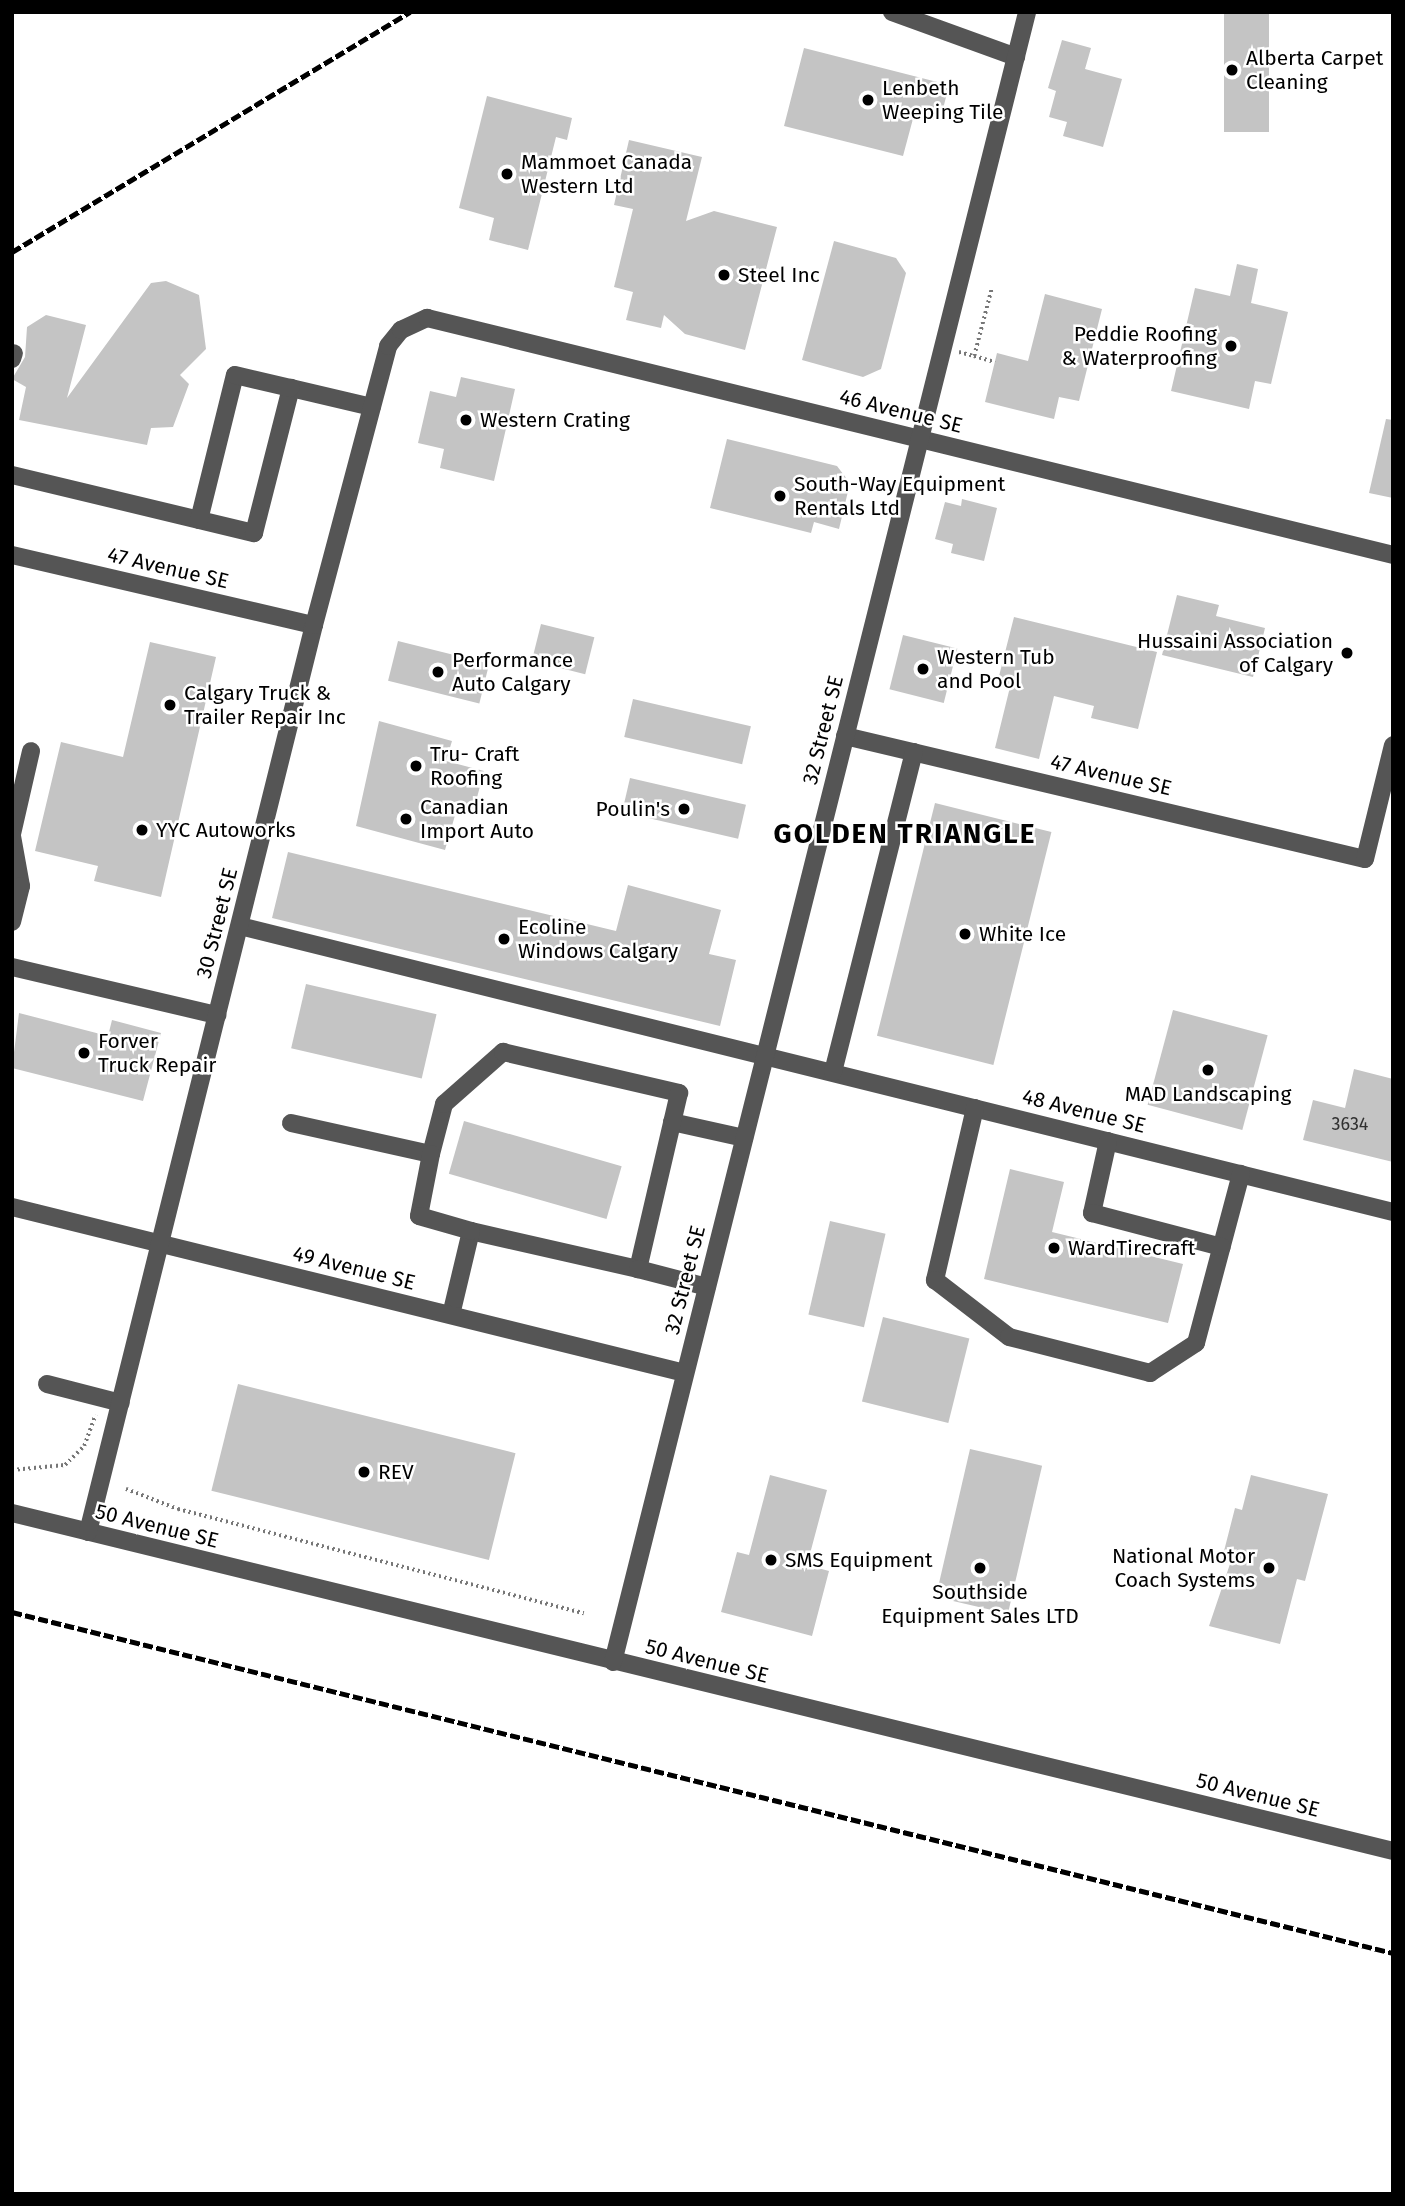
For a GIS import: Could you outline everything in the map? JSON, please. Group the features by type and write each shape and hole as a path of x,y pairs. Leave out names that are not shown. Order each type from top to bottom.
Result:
{"street":[{"path":"891,12 948,20 966,44 1016,57"},
{"name":"32 Street SE","path":"612,1662 1027,12"},
{"name":"46 Avenue SE","path":"401,330 428,318 1393,555"},
{"name":"30 Street SE","path":"88,1532 314,625 388,346 401,330"},
{"path":"199,520 235,375 372,407"},
{"path":"12,475 254,533 291,388"},
{"name":"47 Avenue SE","path":"12,555 314,625"},
{"name":"47 Avenue SE","path":"845,736 1365,859 1393,745"},
{"path":"12,922 21,886 12,835 31,751"},
{"path":"833,1072 914,752"},
{"name":"48 Avenue SE","path":"240,926 1393,1212"},
{"path":"12,967 218,1016"},
{"path":"638,1269 678,1093 503,1052 444,1104 419,1216 471,1231 707,1287"},
{"path":"975,1108 935,1280 1009,1338 1150,1373 1196,1343 1241,1174"},
{"path":"672,1122 744,1138"},
{"path":"291,1123 431,1154"},
{"path":"1108,1141 1092,1213 1222,1247"},
{"name":"49 Avenue SE","path":"12,1207 685,1373"},
{"path":"451,1315 471,1231"},
{"path":"47,1384 121,1403"},
{"name":"50 Avenue SE","path":"12,1513 1393,1851"}],"path":[{"path":"974,356 992,287"},
{"path":"957,352 995,362"},
{"path":"12,1471 51,1470 77,1455 100,1398"},
{"path":"126,1489 178,1509 584,1612"}],"building":[{"name":"Alberta Carpet Cleaning","path":"1224,12 1269,12 1269,132 1224,132"},
{"path":"1062,40 1091,48 1085,69 1122,79 1103,147 1063,136 1067,122 1049,117 1056,91 1048,88"},
{"name":"Lenbeth Weeping Tile","path":"804,48 949,85 940,121 914,115 903,156 784,126"},
{"name":"Mammoet Canada Western Ltd","path":"487,96 572,118 567,140 556,137 528,250 489,240 494,218 459,208"},
{"path":"629,140 702,157 686,221 714,211 777,227 745,350 685,334 664,315 661,328 626,320 633,292 614,287 633,209 614,205"},
{"path":"834,241 896,258 906,273 881,369 863,377 802,360"},
{"name":"Peddie Roofing & Waterproofing","path":"1237,264 1258,269 1251,303 1288,312 1271,384 1255,381 1249,409 1171,391 1195,288 1230,296"},
{"path":"166,281 199,295 206,349 180,375 189,384 173,427 151,428 147,445 19,420 26,387 12,379 25,357 27,327 46,315 86,325 67,398 151,283"},
{"path":"1045,294 1102,309 1079,401 1059,397 1054,419 985,402 997,353 1028,361"},
{"name":"Western Crating","path":"461,377 515,389 494,481 440,468 444,449 418,443 430,391 456,397"},
{"path":"1386,419 1393,420 1393,498 1369,493"},
{"name":"South-Way Equipment Rentals Ltd","path":"727,439 837,466 850,483 839,529 814,522 811,533 710,508"},
{"path":"962,499 997,508 984,561 951,553 953,544 935,539 945,502 961,506"},
{"path":"1177,595 1219,605 1216,616 1265,628 1253,677 1162,655"},
{"path":"1014,617 1157,652 1138,729 1091,718 1094,706 1054,696 1039,759 995,748 1010,687 997,684"},
{"path":"541,624 594,637 585,674 532,661"},
{"name":"Western Tub and Pool","path":"903,635 957,649 944,703 889,689"},
{"name":"Performance Auto Calgary","path":"398,641 489,664 479,704 388,681"},
{"path":"150,642 216,657 161,897 94,881 98,866 35,851 61,742 123,757"},
{"path":"633,699 751,726 742,764 624,737"},
{"path":"379,721 452,741 446,761 484,771 474,809 458,805 445,850 356,826"},
{"name":"Poulin's","path":"630,778 746,805 738,839 622,812"},
{"name":"White Ice","path":"935,803 1051,832 993,1065 877,1036"},
{"name":"Ecoline Windows Calgary","path":"288,852 616,931 628,885 721,910 709,954 736,960 720,1026 272,918"},
{"path":"306,984 437,1014 422,1078 291,1048"},
{"name":"MAD Landscaping","path":"1173,1010 1268,1035 1242,1130 1148,1105"},
{"name":"Forver Truck Repair","path":"19,1013 108,1036 112,1020 161,1033 143,1101 12,1068"},
{"path":"1354,1069 1393,1079 1393,1162 1303,1140 1313,1100 1345,1108"},
{"path":"464,1121 622,1166 606,1219 449,1174"},
{"name":"WardTirecraft","path":"1010,1169 1064,1182 1052,1232 1183,1264 1168,1323 984,1279"},
{"path":"830,1221 886,1234 864,1327 808,1315"},
{"path":"883,1317 969,1339 948,1423 862,1401"},
{"name":"REV","path":"238,1384 516,1453 489,1560 211,1491"},
{"path":"970,1449 1042,1466 1008,1614 936,1597"},
{"name":"SMS Equipment","path":"770,1475 827,1490 807,1565 829,1571 812,1636 721,1612 737,1552 749,1555"},
{"name":"National Motor Coach Systems","path":"1251,1475 1328,1494 1305,1581 1297,1579 1280,1644 1209,1626 1232,1558 1223,1555 1235,1508 1242,1510"}],"railway":[{"path":"12,252 410,12"},
{"path":"12,1612 1393,1953"}],"place":[{"name":"Alberta Carpet Cleaning","path":"1232,70"},
{"name":"Lenbeth Weeping Tile","path":"868,100"},
{"name":"Mammoet Canada Western Ltd","path":"507,174"},
{"name":"Steel Inc","path":"724,275"},
{"name":"Peddie Roofing & Waterproofing","path":"1231,346"},
{"name":"Western Crating","path":"466,420"},
{"name":"South-Way Equipment Rentals Ltd","path":"780,496"},
{"name":"Hussaini Association of Calgary","path":"1347,653"},
{"name":"Western Tub and Pool","path":"923,669"},
{"name":"Performance Auto Calgary","path":"438,672"},
{"name":"Calgary Truck & Trailer Repair Inc","path":"170,705"},
{"name":"Tru- Craft Roofing","path":"416,766"},
{"name":"Poulin's","path":"684,809"},
{"name":"Canadian Import Auto","path":"406,819"},
{"name":"YYC Autoworks","path":"142,830"},
{"name":"White Ice","path":"965,934"},
{"name":"Ecoline Windows Calgary","path":"504,939"},
{"name":"Forver Truck Repair","path":"84,1053"},
{"name":"MAD Landscaping","path":"1208,1070"},
{"name":"WardTirecraft","path":"1054,1248"},
{"name":"REV","path":"364,1472"},
{"name":"SMS Equipment","path":"771,1560"},
{"name":"Southside Equipment Sales LTD","path":"980,1568"},
{"name":"National Motor Coach Systems","path":"1269,1568"}],"district":[{"name":"GOLDEN TRIANGLE","path":"905,834"}]}
